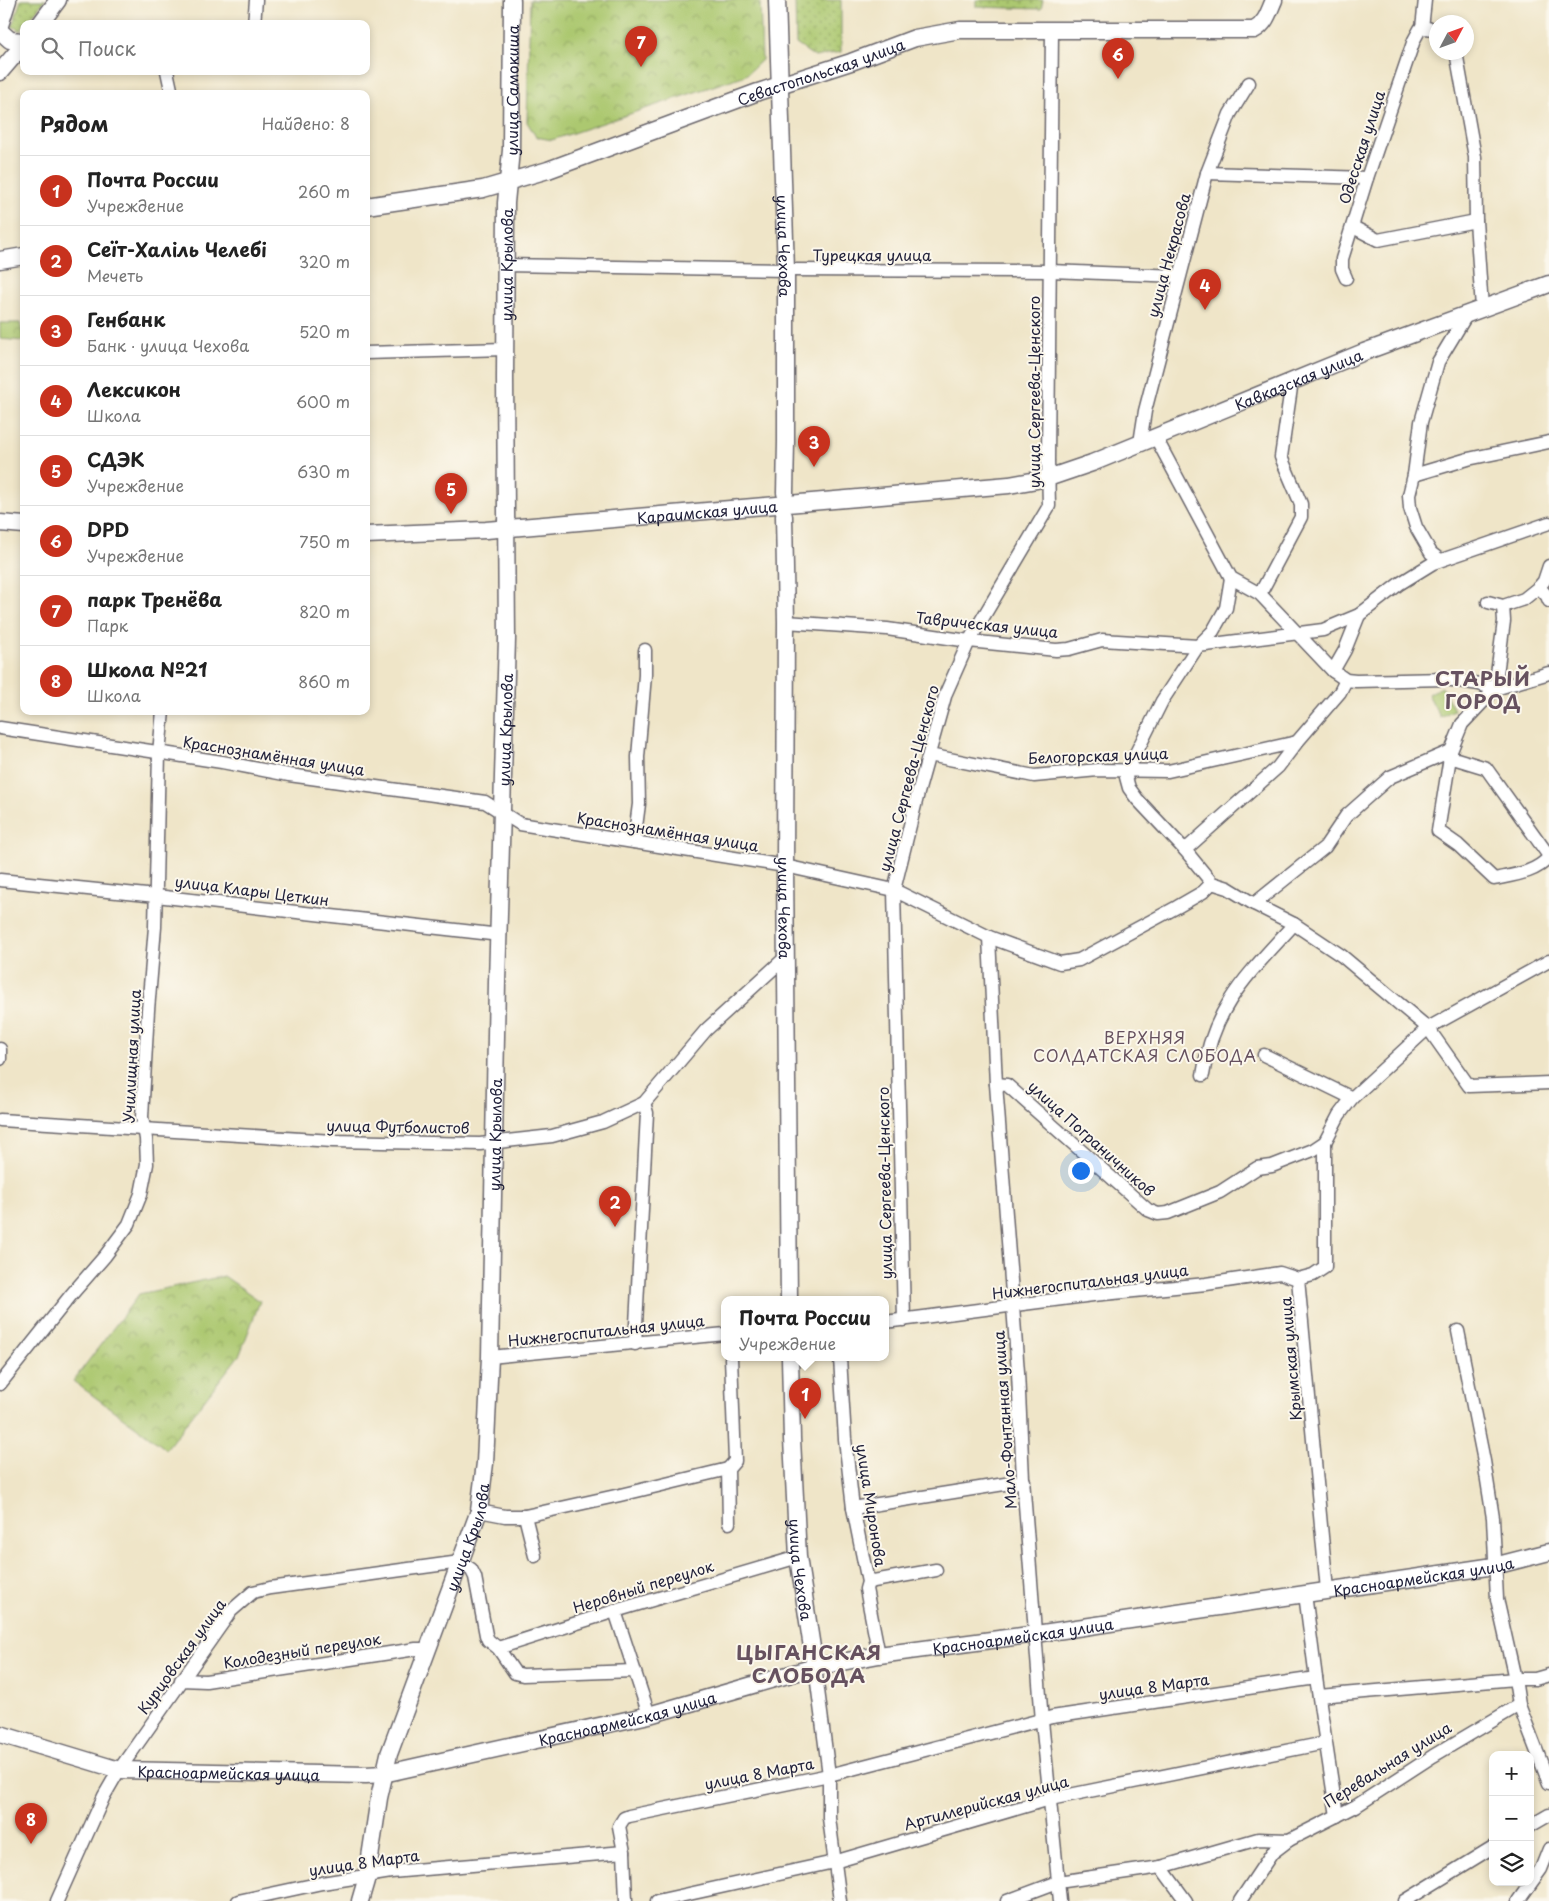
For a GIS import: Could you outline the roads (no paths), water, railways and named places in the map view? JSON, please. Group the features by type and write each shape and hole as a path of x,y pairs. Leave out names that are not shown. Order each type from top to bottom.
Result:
{"main road":[{"path":"0,25 8,0"},
{"path":"43,20 58,0"},
{"name":"улица Самокиша","path":"509,180 512,0"},
{"name":"улица Чехова","path":"777,0 786,270 786,442 784,493"},
{"name":"Севастопольская улица","path":"370,205 483,189 548,170 780,84 851,62 915,38 960,30 1254,30 1265,21 1274,0"},
{"path":"0,31 10,40 20,42"},
{"path":"0,72 20,48"},
{"name":"улица Крылова","path":"360,1901 367,1877 383,1774 427,1649 479,1511 485,1463 490,1357 497,982 500,935 507,639 505,265 506,203 509,180"},
{"path":"0,260 20,257"},
{"name":"Кавказская улица","path":"1048,478 1092,463 1292,381 1549,284"},
{"name":"Караимская улица","path":"370,535 506,528 868,498 1016,484 1048,478"},
{"name":"улица Чехова","path":"784,516 789,1296"},
{"path":"0,523 20,525"},
{"name":"улица Чехова","path":"790,1361 798,1557 815,1667"},
{"name":"Красноармейская улица","path":"0,1734 119,1770 383,1774 649,1715 815,1667 879,1655 1036,1634 1494,1566 1549,1552"}],"street":[{"path":"254,20 256,0"},
{"name":"Одесская улица","path":"1346,278 1342,273 1342,259 1366,178 1414,40 1418,31 1422,28 1426,0"},
{"path":"1422,28 1429,30"},
{"name":"улица Сергеева-Ценского","path":"904,1320 894,890 946,693 969,641 1049,506 1052,30"},
{"path":"1440,560 1431,553 1416,527 1409,495 1414,474 1421,422 1438,362 1475,311 1476,221 1474,157 1457,60"},
{"path":"168,75 171,90"},
{"name":"улица Некрасова","path":"1147,440 1145,411 1207,173 1230,114 1249,83"},
{"path":"1207,173 1366,178"},
{"path":"1353,227 1378,240 1476,221"},
{"name":"Турецкая улица","path":"505,265 786,270 1050,271 1179,276"},
{"path":"370,353 505,349"},
{"path":"1260,594 1301,518 1301,504 1281,457 1292,381"},
{"path":"1147,440 1231,578 1260,594 1333,671 1346,680 1446,679 1479,684 1495,689"},
{"path":"1414,474 1468,459 1549,442"},
{"name":"Таврическая улица","path":"786,622 888,629 969,641 1056,650 1069,649 1102,640 1198,646 1323,630 1359,614 1433,563 1549,523"},
{"path":"1488,602 1503,606 1524,599 1544,581 1549,566"},
{"path":"1231,578 1226,608 1212,631 1198,646 1162,701 1128,770 1126,777 1129,788 1212,883 1228,888 1254,904 1294,924 1342,956 1428,1028 1469,1086 1549,1083"},
{"path":"1539,587 1549,601"},
{"path":"1495,689 1504,622 1503,606"},
{"path":"1333,671 1345,650 1359,614"},
{"path":"634,842 638,804 638,757 645,675 645,650"},
{"path":"1254,904 1325,847 1346,816 1390,777 1450,754 1486,768 1549,856 1542,865 1518,874 1494,879 1458,845 1438,831 1450,754 1462,724 1495,689 1549,673"},
{"path":"1185,850 1278,766 1340,692 1346,680"},
{"name":"Училищная улица","path":"0,1384 129,1224 141,1194 147,1164 146,1139 142,1117 156,896 159,753 162,715"},
{"name":"Краснознамённая улица","path":"0,728 222,762 289,775 485,802 520,824 785,866 894,890 989,937 1060,963 1078,960 1177,907 1203,892 1212,883"},
{"name":"Белогорская улица","path":"929,755 1034,776 1098,770 1168,771 1297,742"},
{"name":"улица Клары Цеткин","path":"0,880 500,935"},
{"path":"1203,1075 1206,1055 1223,1009 1242,982 1294,924"},
{"name":"Мало-Фонтанная улица","path":"989,937 996,1084 1018,1372 1024,1481 1042,1721 1060,1901"},
{"name":"улица Футболистов","path":"0,1120 333,1141 480,1144 552,1136 602,1122 644,1103 706,1030 786,957"},
{"path":"1325,1142 1339,1116 1352,1098 1428,1028 1549,961"},
{"path":"0,1048 0,1059"},
{"path":"1264,1055 1352,1098"},
{"name":"улица Пограничников","path":"996,1084 1007,1085 1148,1210 1158,1214 1168,1213 1220,1192 1257,1168 1272,1166 1295,1158 1325,1142"},
{"path":"635,1344 647,1113 644,1103"},
{"name":"Крымская улица","path":"1325,1142 1325,1267 1313,1275 1298,1279 1327,1590"},
{"name":"Нижнегоспитальная улица","path":"889,1322 1093,1295 1206,1284 1280,1274 1298,1279"},
{"path":"1458,1331 1484,1461 1493,1518 1497,1599 1515,1678 1519,1705 1549,1782"},
{"name":"Нижнегоспитальная улица","path":"490,1357 721,1334"},
{"path":"479,1511 505,1516 525,1516 620,1496 728,1469 735,1461 731,1361"},
{"name":"улица Миронова","path":"840,1361 852,1508 868,1582 866,1589 879,1655"},
{"path":"728,1469 730,1523"},
{"path":"852,1508 1024,1481"},
{"path":"525,1516 535,1556"},
{"name":"Неровный переулок","path":"498,1648 798,1557"},
{"path":"460,1562 471,1570 475,1577 488,1640 498,1648 512,1670 518,1675 634,1671"},
{"name":"Курцовская улица","path":"57,1901 104,1796 119,1770 230,1611 253,1592 270,1588 460,1562"},
{"path":"868,1582 936,1570"},
{"path":"1306,1594 1325,1744 1337,1816"},
{"path":"615,1611 649,1715"},
{"name":"Колодезный переулок","path":"181,1680 206,1680 416,1649 427,1649"},
{"name":"улица Чехова","path":"815,1667 829,1775 830,1818 840,1901"},
{"path":"1319,1696 1515,1678 1535,1679 1549,1675"},
{"name":"улица 8 Марта","path":"238,1901 322,1883 391,1872 624,1852 619,1826 624,1818 629,1816 829,1775 1052,1717 1316,1678"},
{"name":"Перевальная улица","path":"1007,1901 1058,1882 1161,1868 1258,1839 1289,1840 1356,1806 1481,1726 1519,1705"},
{"name":"Артиллерийская улица","path":"657,1901 834,1862 1050,1799 1325,1744"},
{"path":"1534,1824 1549,1815"},
{"path":"1240,1901 1272,1852 1289,1840"},
{"path":"1405,1901 1489,1849"},
{"path":"1518,1901 1541,1868 1549,1849"},
{"path":"624,1852 626,1901"},
{"path":"1161,1868 1186,1901"}],"place":[{"name":"парк Тренёва","path":"641,67"},
{"name":"DPD","path":"1118,79"},
{"name":"Лексикон","path":"1205,310"},
{"name":"Генбанк","path":"814,467"},
{"name":"СДЭК","path":"451,514"},
{"name":"Сеїт-Халіль Челебі","path":"615,1227"},
{"name":"Почта России","path":"805,1419"},
{"name":"Школа №21","path":"31,1844"}],"district":[{"name":"СТАРЫЙ ГОРОД","path":"1483,690"},
{"name":"ВЕРХНЯЯ СОЛДАТСКАЯ СЛОБОДА","path":"1145,1046"},
{"name":"ЦЫГАНСКАЯ СЛОБОДА","path":"809,1664"}]}
